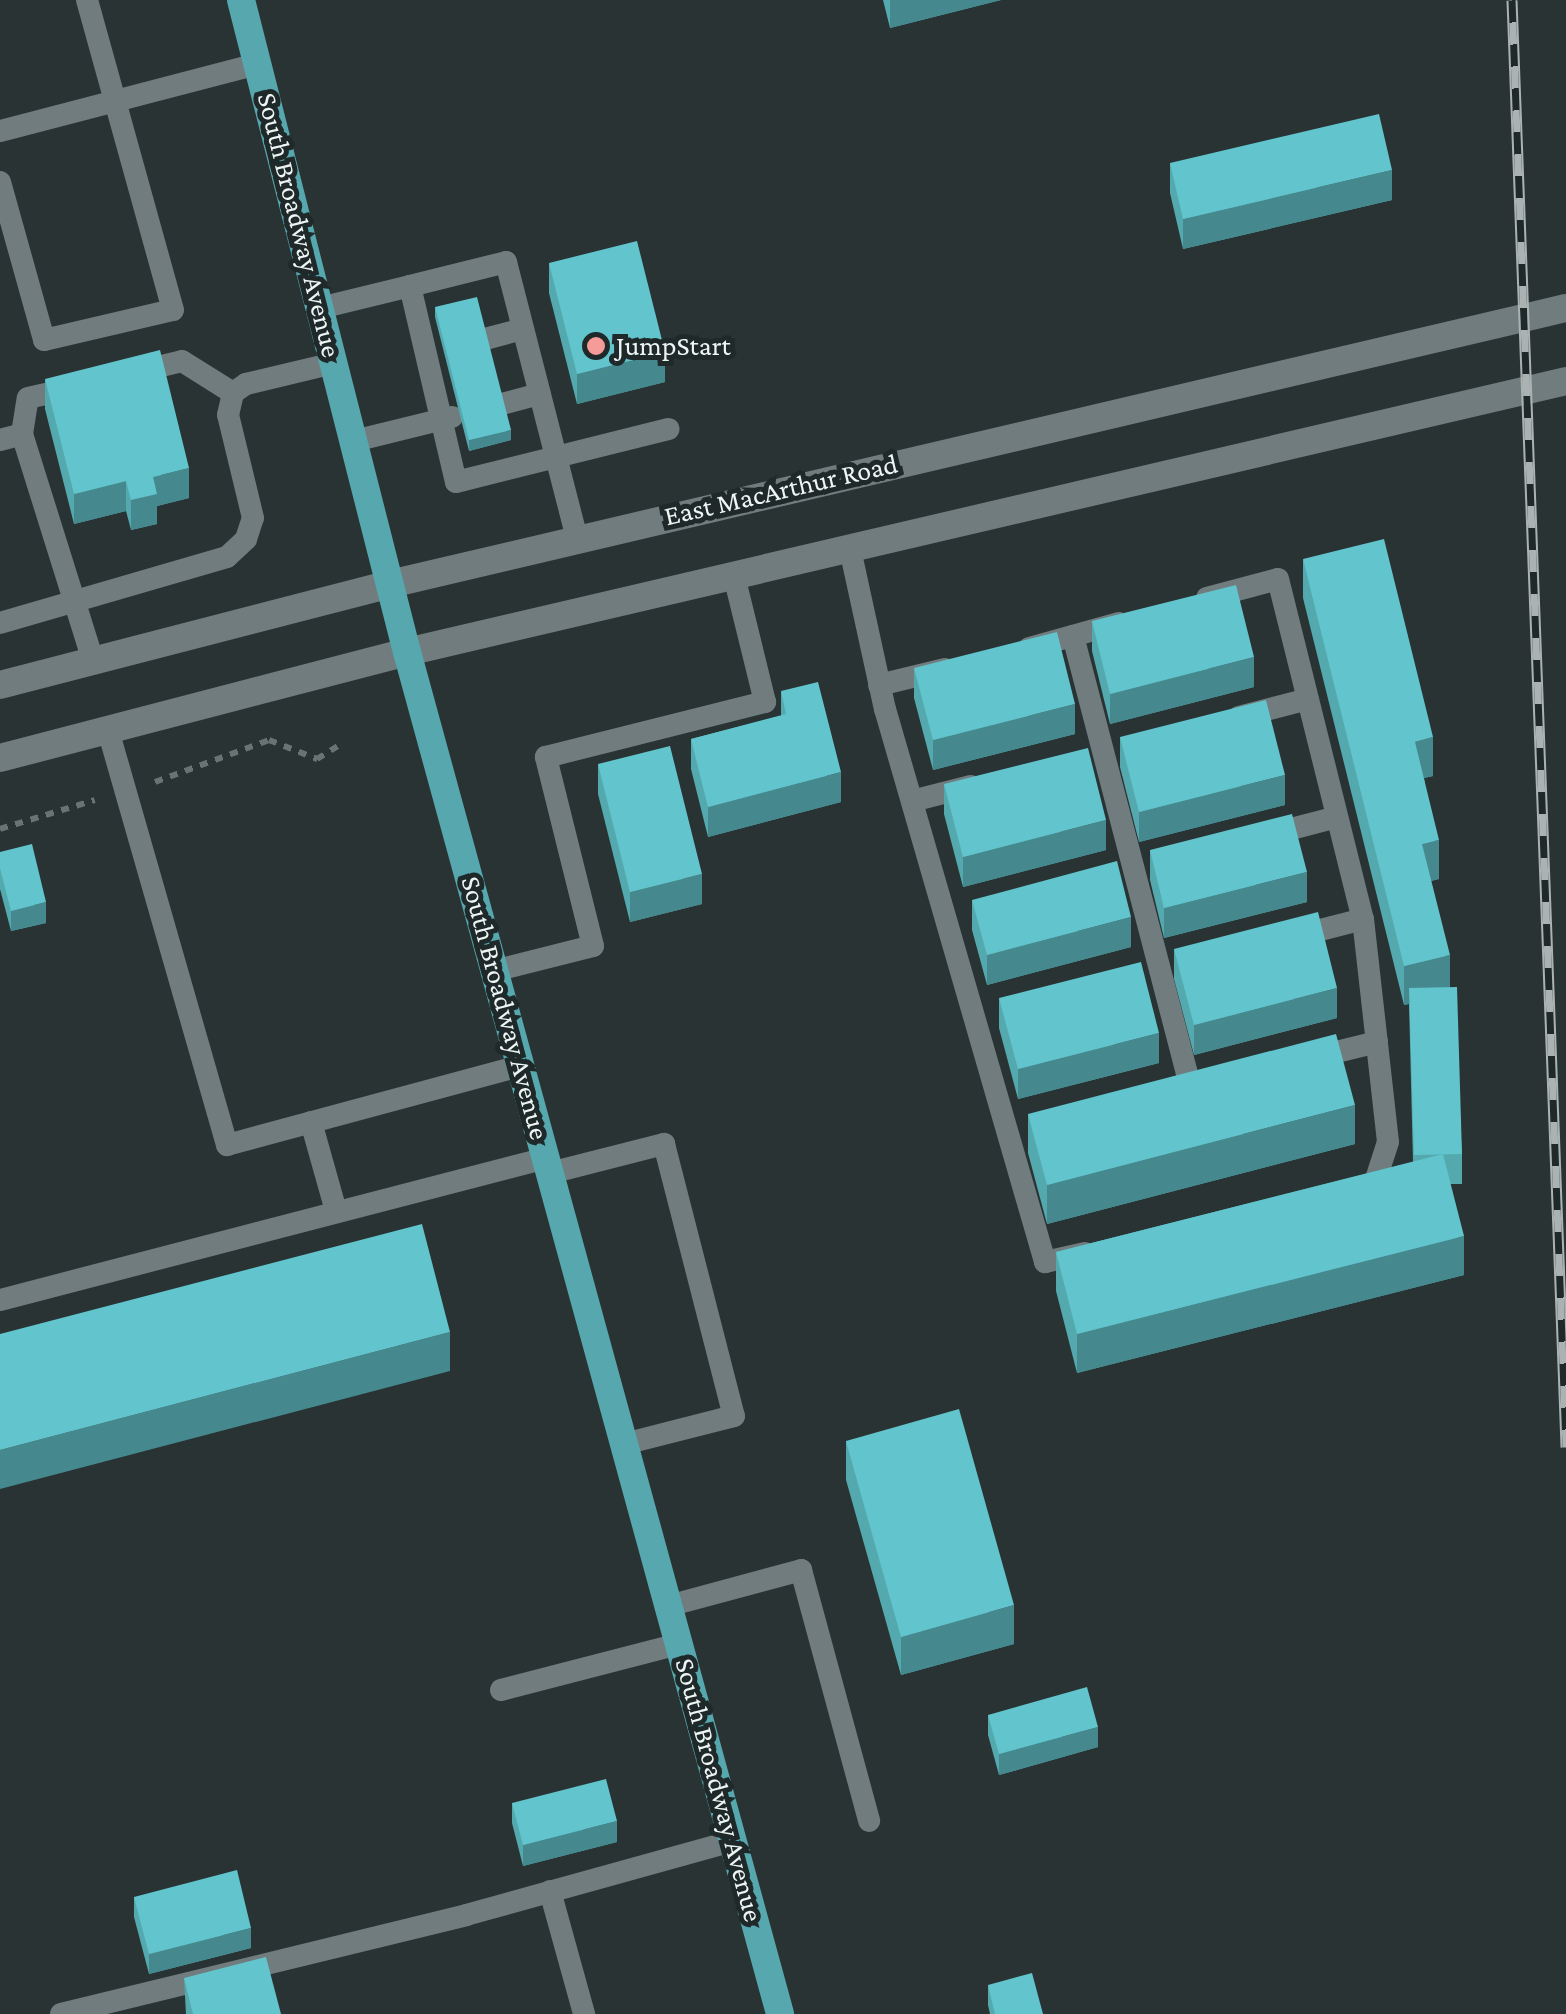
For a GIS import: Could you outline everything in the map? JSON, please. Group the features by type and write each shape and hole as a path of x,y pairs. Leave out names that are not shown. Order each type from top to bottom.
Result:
{"main road":[{"name":"South Broadway Avenue","path":"241,0 407,652 780,2014"}],"street":[{"name":"East MacArthur Road","path":"0,685 390,584 1566,308"},
{"path":"0,758 407,652 1566,381"}],"lane":[{"path":"0,182 10,254 44,340 172,310 87,0"},
{"path":"0,131 258,64"},
{"path":"320,308 506,262 577,539"},
{"path":"410,286 434,351 450,417 456,482 668,429"},
{"path":"486,339 523,329"},
{"path":"93,660 78,603 11,437 28,398 182,361 233,393"},
{"path":"0,622 78,603 227,557 246,540 253,518 228,414 233,393 246,384 334,362"},
{"path":"502,404 540,394"},
{"path":"354,441 450,417"},
{"path":"850,548 879,685 912,802 956,915 1018,1134 1044,1262 1103,1248"},
{"path":"494,970 594,946 546,757 765,702 734,576"},
{"path":"1184,604 1278,579 1363,919 1388,1142 1374,1185 1335,1194"},
{"path":"1000,655 1147,615"},
{"path":"1072,636 1116,749 1134,869 1191,1090"},
{"path":"879,685 966,664"},
{"path":"1216,723 1308,699"},
{"path":"108,730 227,1145 520,1066"},
{"path":"1071,760 1116,749"},
{"path":"912,802 1000,779"},
{"path":"1245,841 1337,817"},
{"path":"1271,942 1363,919"},
{"path":"1284,1066 1377,1042"},
{"path":"311,1122 336,1211"},
{"path":"0,1300 336,1211 664,1144 734,1416 624,1444"},
{"path":"668,1606 801,1570 869,1821"},
{"path":"501,1690 679,1644"},
{"path":"61,2014 550,1892 732,1841"},
{"path":"550,1892 584,2014"}],"path":[{"path":"0,829 269,740 318,759 339,745"}],"building":[{"path":"1379,114 1392,170 1183,219 1170,163"},
{"path":"637,241 665,352 577,374 549,263"},
{"path":"477,297 511,430 469,440 435,307"},
{"path":"160,350 189,468 153,477 157,494 131,500 126,481 74,494 45,379"},
{"path":"1384,539 1433,737 1415,742 1439,840 1422,844 1450,955 1404,966 1303,559"},
{"path":"1236,585 1254,657 1110,694 1092,621"},
{"path":"1057,632 1075,704 933,740 914,668"},
{"path":"818,682 841,772 708,807 691,739 786,714 781,691"},
{"path":"1266,700 1285,775 1139,812 1120,737"},
{"path":"670,746 702,874 630,892 598,764"},
{"path":"1088,748 1106,820 963,857 944,784"},
{"path":"1292,814 1307,872 1164,908 1150,850"},
{"path":"32,844 46,902 11,911 0,852"},
{"path":"1117,861 1131,917 987,955 972,900"},
{"path":"1318,912 1337,988 1194,1025 1174,949"},
{"path":"1141,962 1159,1033 1018,1069 999,998"},
{"path":"1457,987 1462,1154 1414,1155 1409,988"},
{"path":"1336,1034 1355,1105 1047,1185 1028,1114"},
{"path":"1443,1154 1464,1236 1077,1334 1056,1252"},
{"path":"422,1224 450,1332 0,1450 0,1334"},
{"path":"959,1409 1014,1605 901,1637 846,1441"},
{"path":"1087,1687 1098,1727 999,1754 988,1715"},
{"path":"606,1779 617,1821 523,1845 512,1803"},
{"path":"237,1870 251,1928 149,1954 134,1897"},
{"path":"266,1957 281,2014 193,2014 184,1978"},
{"path":"1032,1973 1043,2014 995,2014 988,1985"}],"railway":[{"path":"1512,0 1566,1447"}],"place":[{"name":"JumpStart","path":"596,346"}]}
